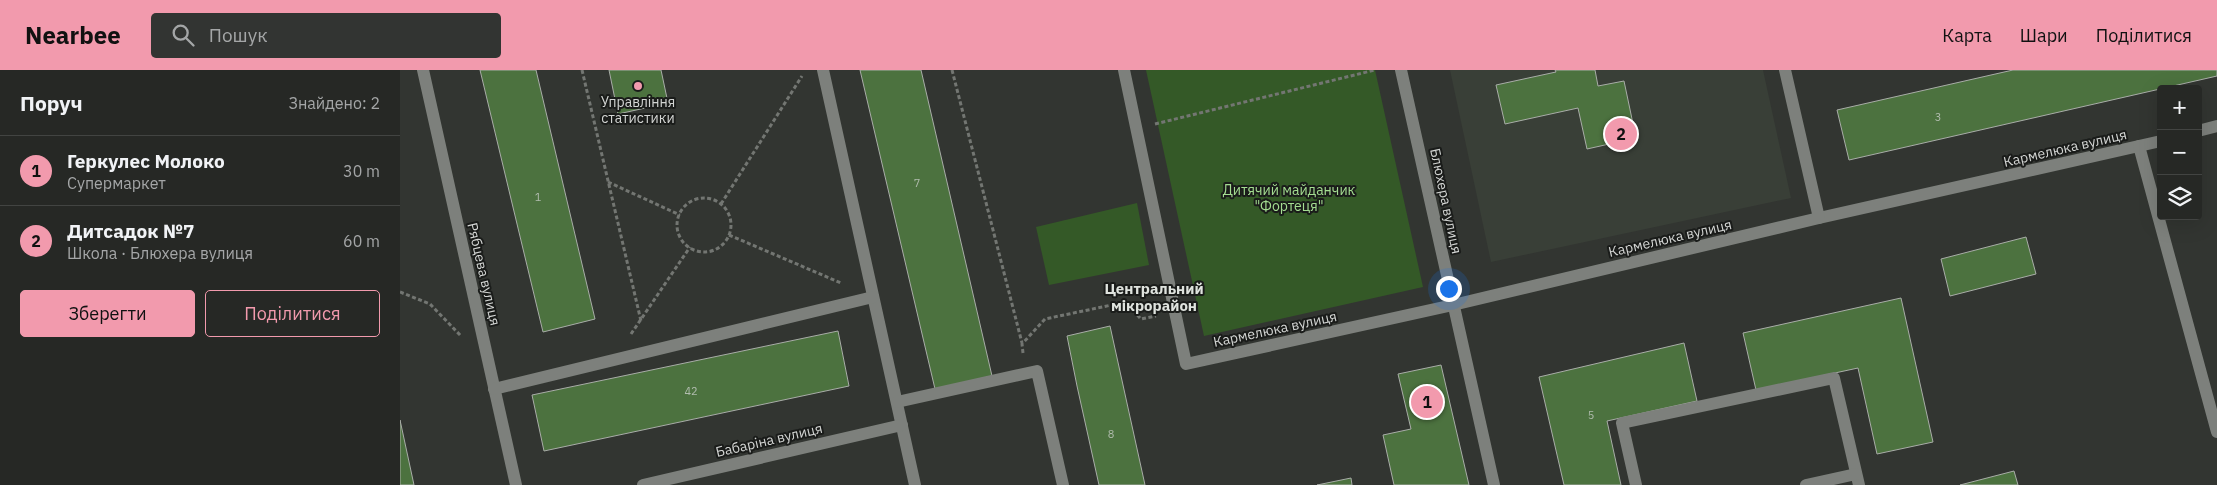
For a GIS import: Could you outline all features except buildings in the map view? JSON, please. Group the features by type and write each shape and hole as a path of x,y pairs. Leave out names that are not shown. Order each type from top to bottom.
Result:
{"street":[{"name":"Рябцева вулиця","path":"423,70 516,485"},
{"path":"823,70 915,485"},
{"path":"1124,70 1174,313"},
{"name":"Блюхера вулиця","path":"1401,70 1494,485"},
{"path":"1785,70 1819,218"},
{"path":"2202,130 2217,126"},
{"name":"Кармелюка вулиця","path":"1174,313 1186,364 1453,305 1819,218 2157,142"},
{"path":"2140,146 2217,432"},
{"path":"494,389 873,297"},
{"path":"897,402 1037,371 1064,485"},
{"path":"1636,485 1622,423 1834,378 1857,480 1806,485"},
{"path":"2204,382 2217,379"},
{"name":"Бабаріна вулиця","path":"643,485 902,425"}],"path":[{"path":"582,70 640,321"},
{"path":"721,204 806,70"},
{"path":"952,70 1022,344 1026,374"},
{"path":"1148,126 1375,70"},
{"path":"607,182 680,215"},
{"path":"705,198 721,204 730,217 729,235 724,243 708,252 690,248 679,233 680,215 683,208 697,199 705,198"},
{"path":"729,235 873,297"},
{"path":"613,360 690,248"},
{"path":"400,292 430,304 462,337"},
{"path":"1022,344 1045,319 1126,302 1141,319 1174,313"}],"shaded area":[{"path":"1450,70 1763,70 1791,198 1491,262"}],"green space":[{"name":"Дитячий майданчик \"Фортеця\"","path":"1146,70 1375,70 1423,287 1204,336"},
{"path":"1137,203 1149,265 1049,285 1036,227"}],"place":[{"name":"Управління статистики","path":"638,86"},
{"name":"Дитсадок №7","path":"1621,134"},
{"name":"Геркулес Молоко","path":"1427,402"}],"district":[{"name":"Центральний мікрорайон","path":"1154,298"}]}
